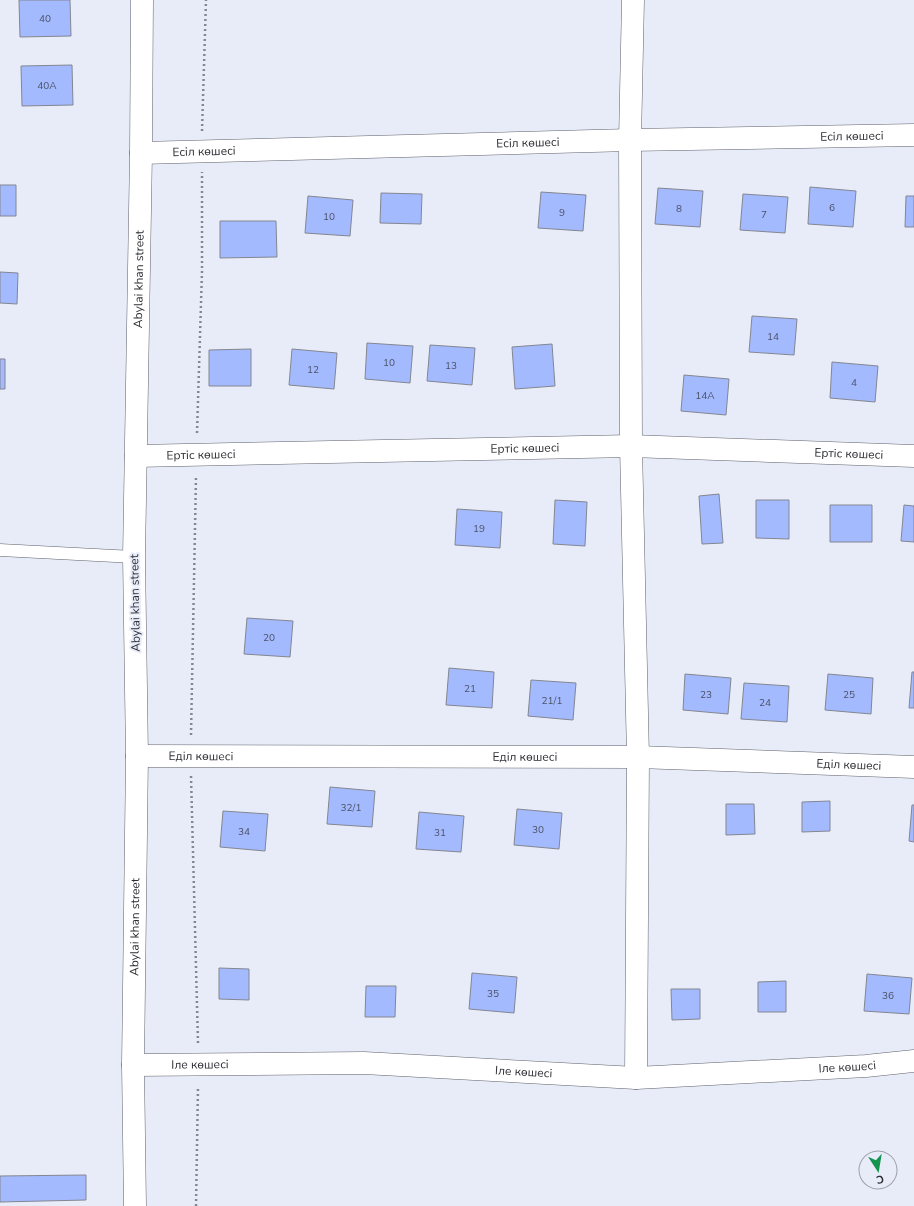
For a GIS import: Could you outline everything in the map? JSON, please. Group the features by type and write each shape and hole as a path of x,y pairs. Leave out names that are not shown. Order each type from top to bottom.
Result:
{"street":[{"name":"Abylai khan street","path":"135,1206 133,1065 137,756 134,557 142,0"},
{"path":"633,0 630,140 631,446 638,757 636,1078"},
{"name":"Есіл көшесі","path":"141,153 630,140 914,135"},
{"name":"Ертіс көшесі","path":"136,456 631,446 914,456"},
{"name":"Еділ көшесі","path":"137,756 638,757 914,767"},
{"name":"Іле көшесі","path":"133,1065 364,1063 636,1078 866,1066 914,1061"}],"lane":[{"path":"0,550 134,557"}],"path":[{"path":"196,1206 198,1064 191,756 196,455 202,272 202,152 206,0"}],"building":[{"path":"19,0 70,0 71,36 20,37"},
{"path":"72,65 73,105 22,106 21,66"},
{"path":"0,185 16,185 16,216 0,216"},
{"path":"810,187 856,191 853,227 808,224"},
{"path":"658,188 703,191 700,227 655,224"},
{"path":"541,192 586,195 583,231 538,228"},
{"path":"381,193 422,194 421,224 380,223"},
{"path":"743,194 788,197 785,233 740,230"},
{"path":"308,196 353,200 350,236 305,233"},
{"path":"906,196 914,196 914,227 905,227"},
{"path":"220,221 276,221 277,257 220,258"},
{"path":"0,272 18,273 17,304 0,303"},
{"path":"752,316 797,319 794,355 749,352"},
{"path":"367,343 413,346 410,383 365,379"},
{"path":"552,344 555,386 515,389 512,347"},
{"path":"430,345 475,348 472,385 427,381"},
{"path":"251,349 251,386 209,386 209,350"},
{"path":"292,349 337,353 334,389 289,385"},
{"path":"0,359 5,359 5,389 0,389"},
{"path":"832,362 878,366 875,402 830,398"},
{"path":"684,375 729,379 726,415 681,411"},
{"path":"719,494 723,543 702,544 699,496"},
{"path":"555,500 587,502 585,546 553,544"},
{"path":"756,500 789,500 789,539 756,538"},
{"path":"830,505 872,505 872,542 830,542"},
{"path":"904,505 914,506 914,542 901,541"},
{"path":"457,509 502,512 500,548 455,545"},
{"path":"247,618 293,621 290,657 244,654"},
{"path":"449,668 494,672 492,708 446,705"},
{"path":"912,672 914,672 914,708 909,708"},
{"path":"685,674 731,678 728,714 683,710"},
{"path":"828,674 873,678 871,714 825,710"},
{"path":"531,680 576,683 573,720 528,716"},
{"path":"744,683 789,686 787,722 741,719"},
{"path":"330,787 375,791 372,827 327,824"},
{"path":"830,801 830,831 802,832 802,802"},
{"path":"726,804 754,804 755,834 726,835"},
{"path":"912,805 914,805 914,842 909,841"},
{"path":"517,809 562,813 559,849 514,845"},
{"path":"223,811 268,814 265,851 220,847"},
{"path":"419,812 464,816 461,852 416,849"},
{"path":"219,968 249,969 249,1000 219,999"},
{"path":"472,973 517,977 514,1013 469,1009"},
{"path":"867,974 912,978 909,1014 864,1011"},
{"path":"786,981 786,1012 758,1012 758,982"},
{"path":"366,986 396,986 395,1017 365,1017"},
{"path":"671,989 700,989 700,1019 672,1020"},
{"path":"86,1175 86,1200 0,1202 0,1176"}]}
